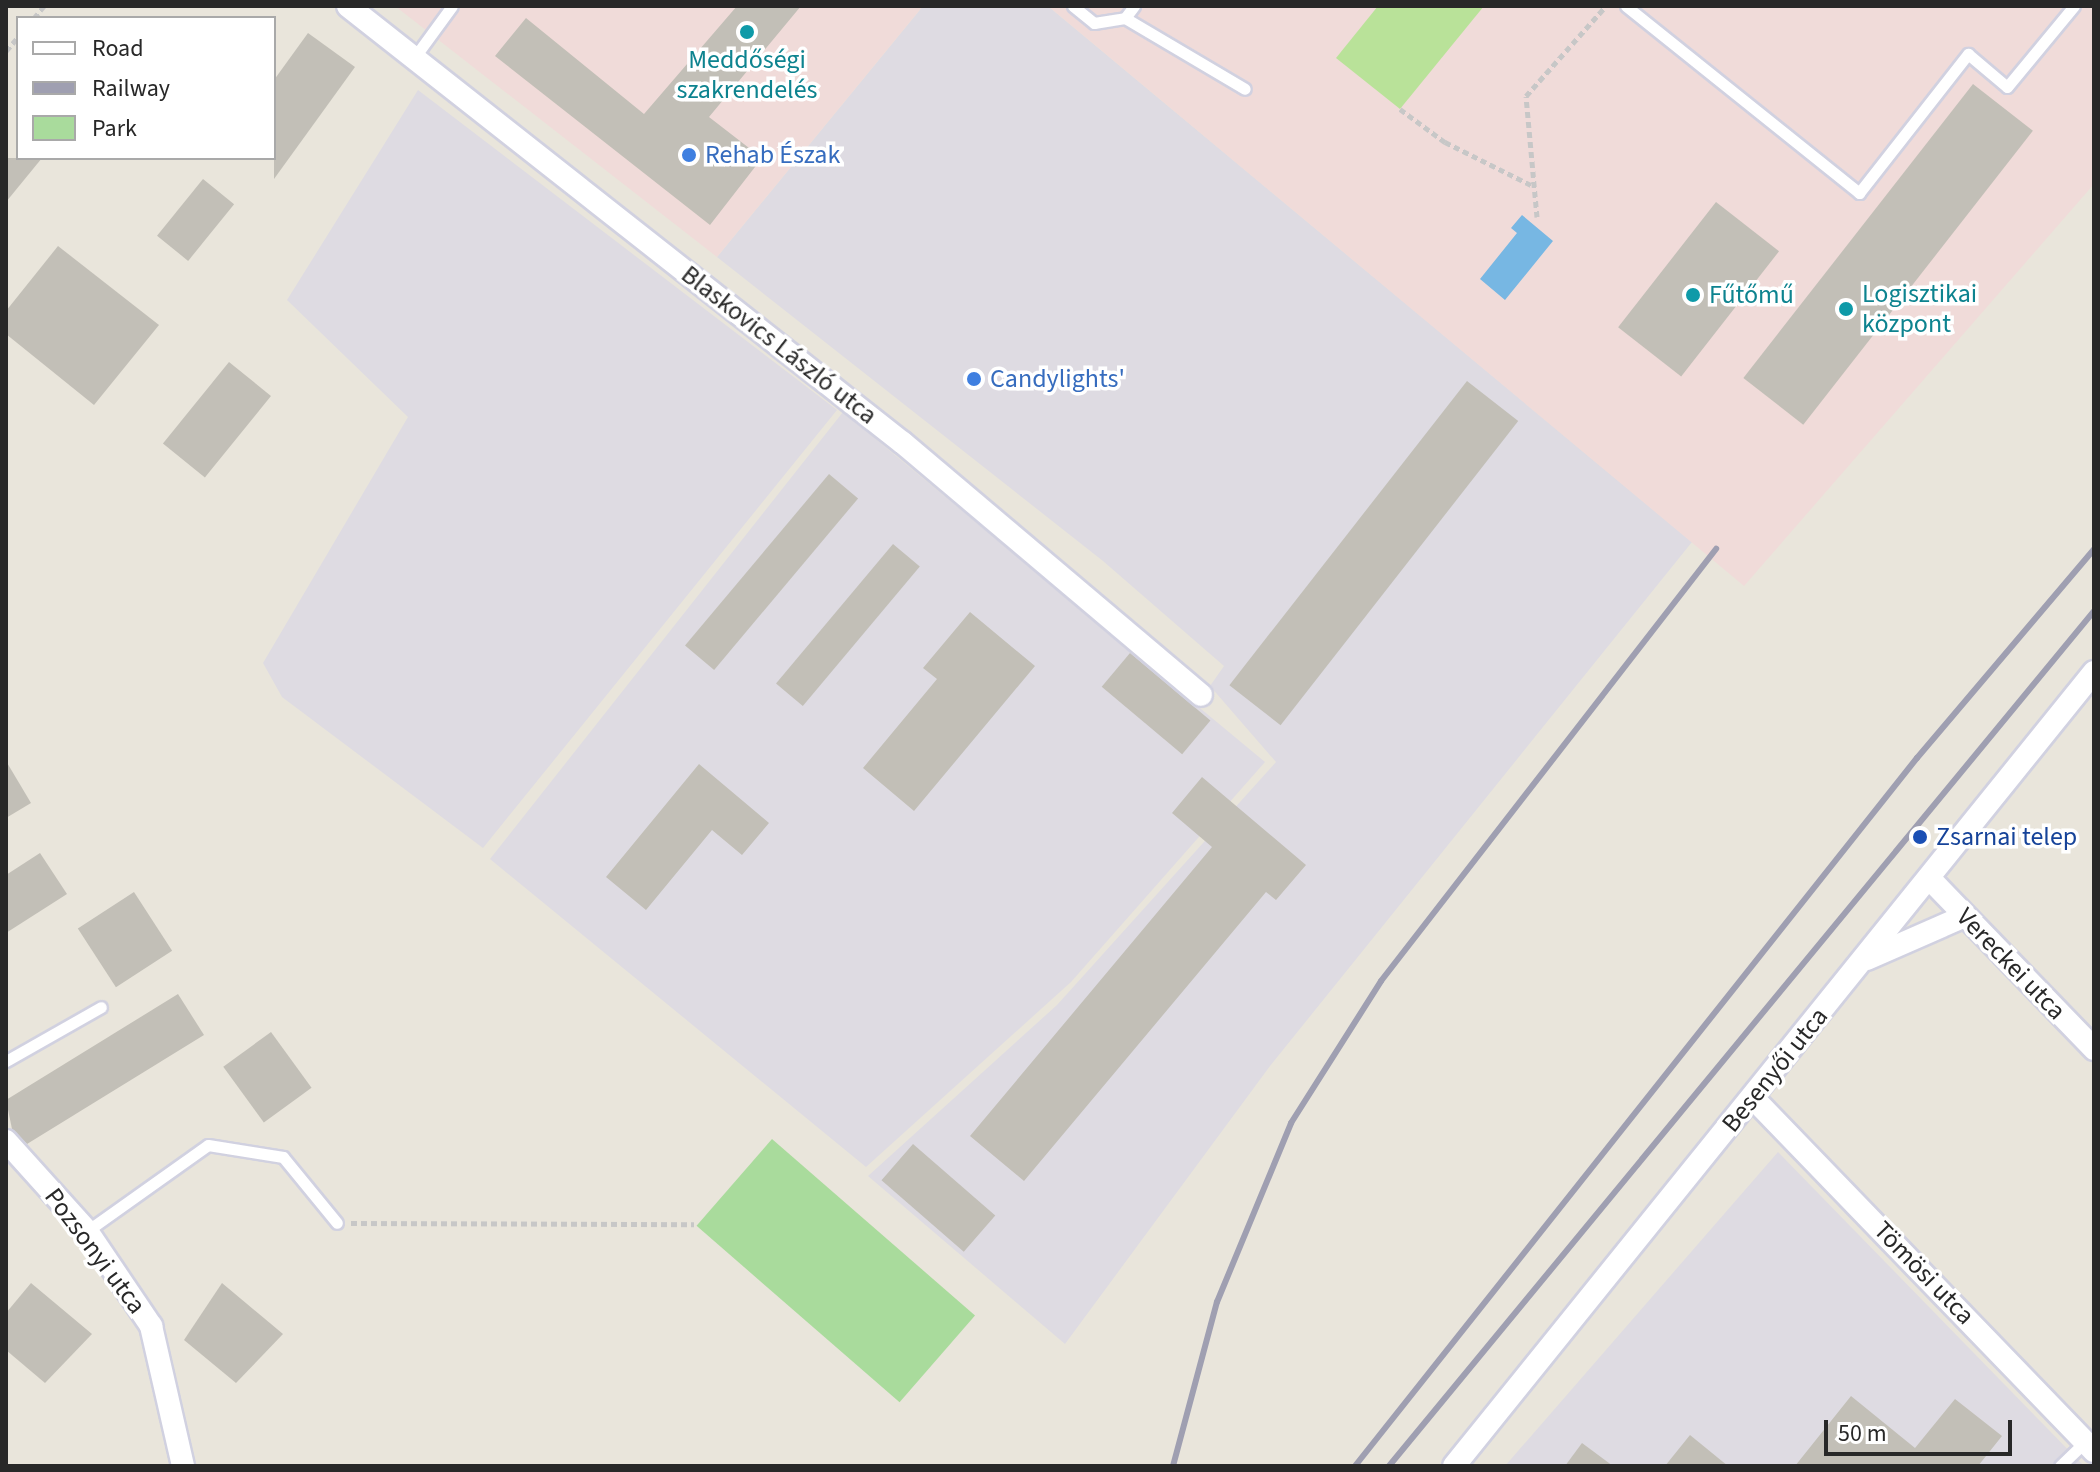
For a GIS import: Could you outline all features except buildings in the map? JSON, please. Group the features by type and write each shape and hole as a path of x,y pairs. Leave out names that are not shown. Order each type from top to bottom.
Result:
{"street":[{"name":"Blaskovics László utca","path":"348,6 903,443 1201,695"},
{"name":"Besenyői utca","path":"1454,1466 2094,672"},
{"name":"Vereckei utca","path":"1929,878 2094,1049"},
{"path":"1862,961 1965,916"},
{"name":"Tömösi utca","path":"1753,1098 2090,1446"},
{"name":"Pozsonyi utca","path":"6,1141 87,1231 151,1326 183,1466"}],"lane":[{"path":"414,58 452,6"},
{"path":"1073,6 1094,23 1125,18 1245,89"},
{"path":"1125,18 1134,6"},
{"path":"1626,6 1859,193 1968,54 2007,87 2074,6"},
{"path":"6,1061 101,1007"},
{"path":"87,1231 208,1145 283,1157 337,1223"},
{"path":"2060,1466 2090,1446"}],"path":[{"path":"1537,217 1526,96 1606,6"},
{"path":"1400,109 1445,142 1534,186"},
{"path":"337,1223 694,1224"}],"shaded area":[{"path":"395,6 923,6 717,257"},
{"path":"923,6 1048,6 1692,542 1270,1066 1065,1344 868,1176 1057,1005 1276,762 1210,686 1224,666 1103,561 717,257"},
{"path":"1048,6 2094,6 2094,184 1744,586"},
{"path":"418,90 837,410 483,848 282,697 263,663 408,417 287,300"},
{"path":"843,412 1265,762 1071,982 866,1167 490,859"},
{"path":"1778,1152 2084,1466 1505,1466"}],"green space":[{"path":"1378,6 1484,6 1400,109 1336,58"},
{"path":"772,1139 975,1315 900,1402 697,1226"}],"water":[{"path":"1522,215 1553,241 1505,300 1480,279 1517,233 1511,228"}],"railway":[{"path":"1173,1466 1217,1302 1291,1123 1381,981 1716,549"},
{"path":"1355,1466 1917,758 2094,549"},
{"path":"1389,1466 2094,611"}],"place":[{"name":"Meddőségi szakrendelés","path":"747,32"},
{"name":"Rehab Észak","path":"689,155"},
{"name":"Fűtőmű","path":"1693,295"},
{"name":"Logisztikai központ","path":"1846,309"},
{"name":"Candylights'","path":"974,379"},
{"name":"Zsarnai telep","path":"1920,837"}]}
